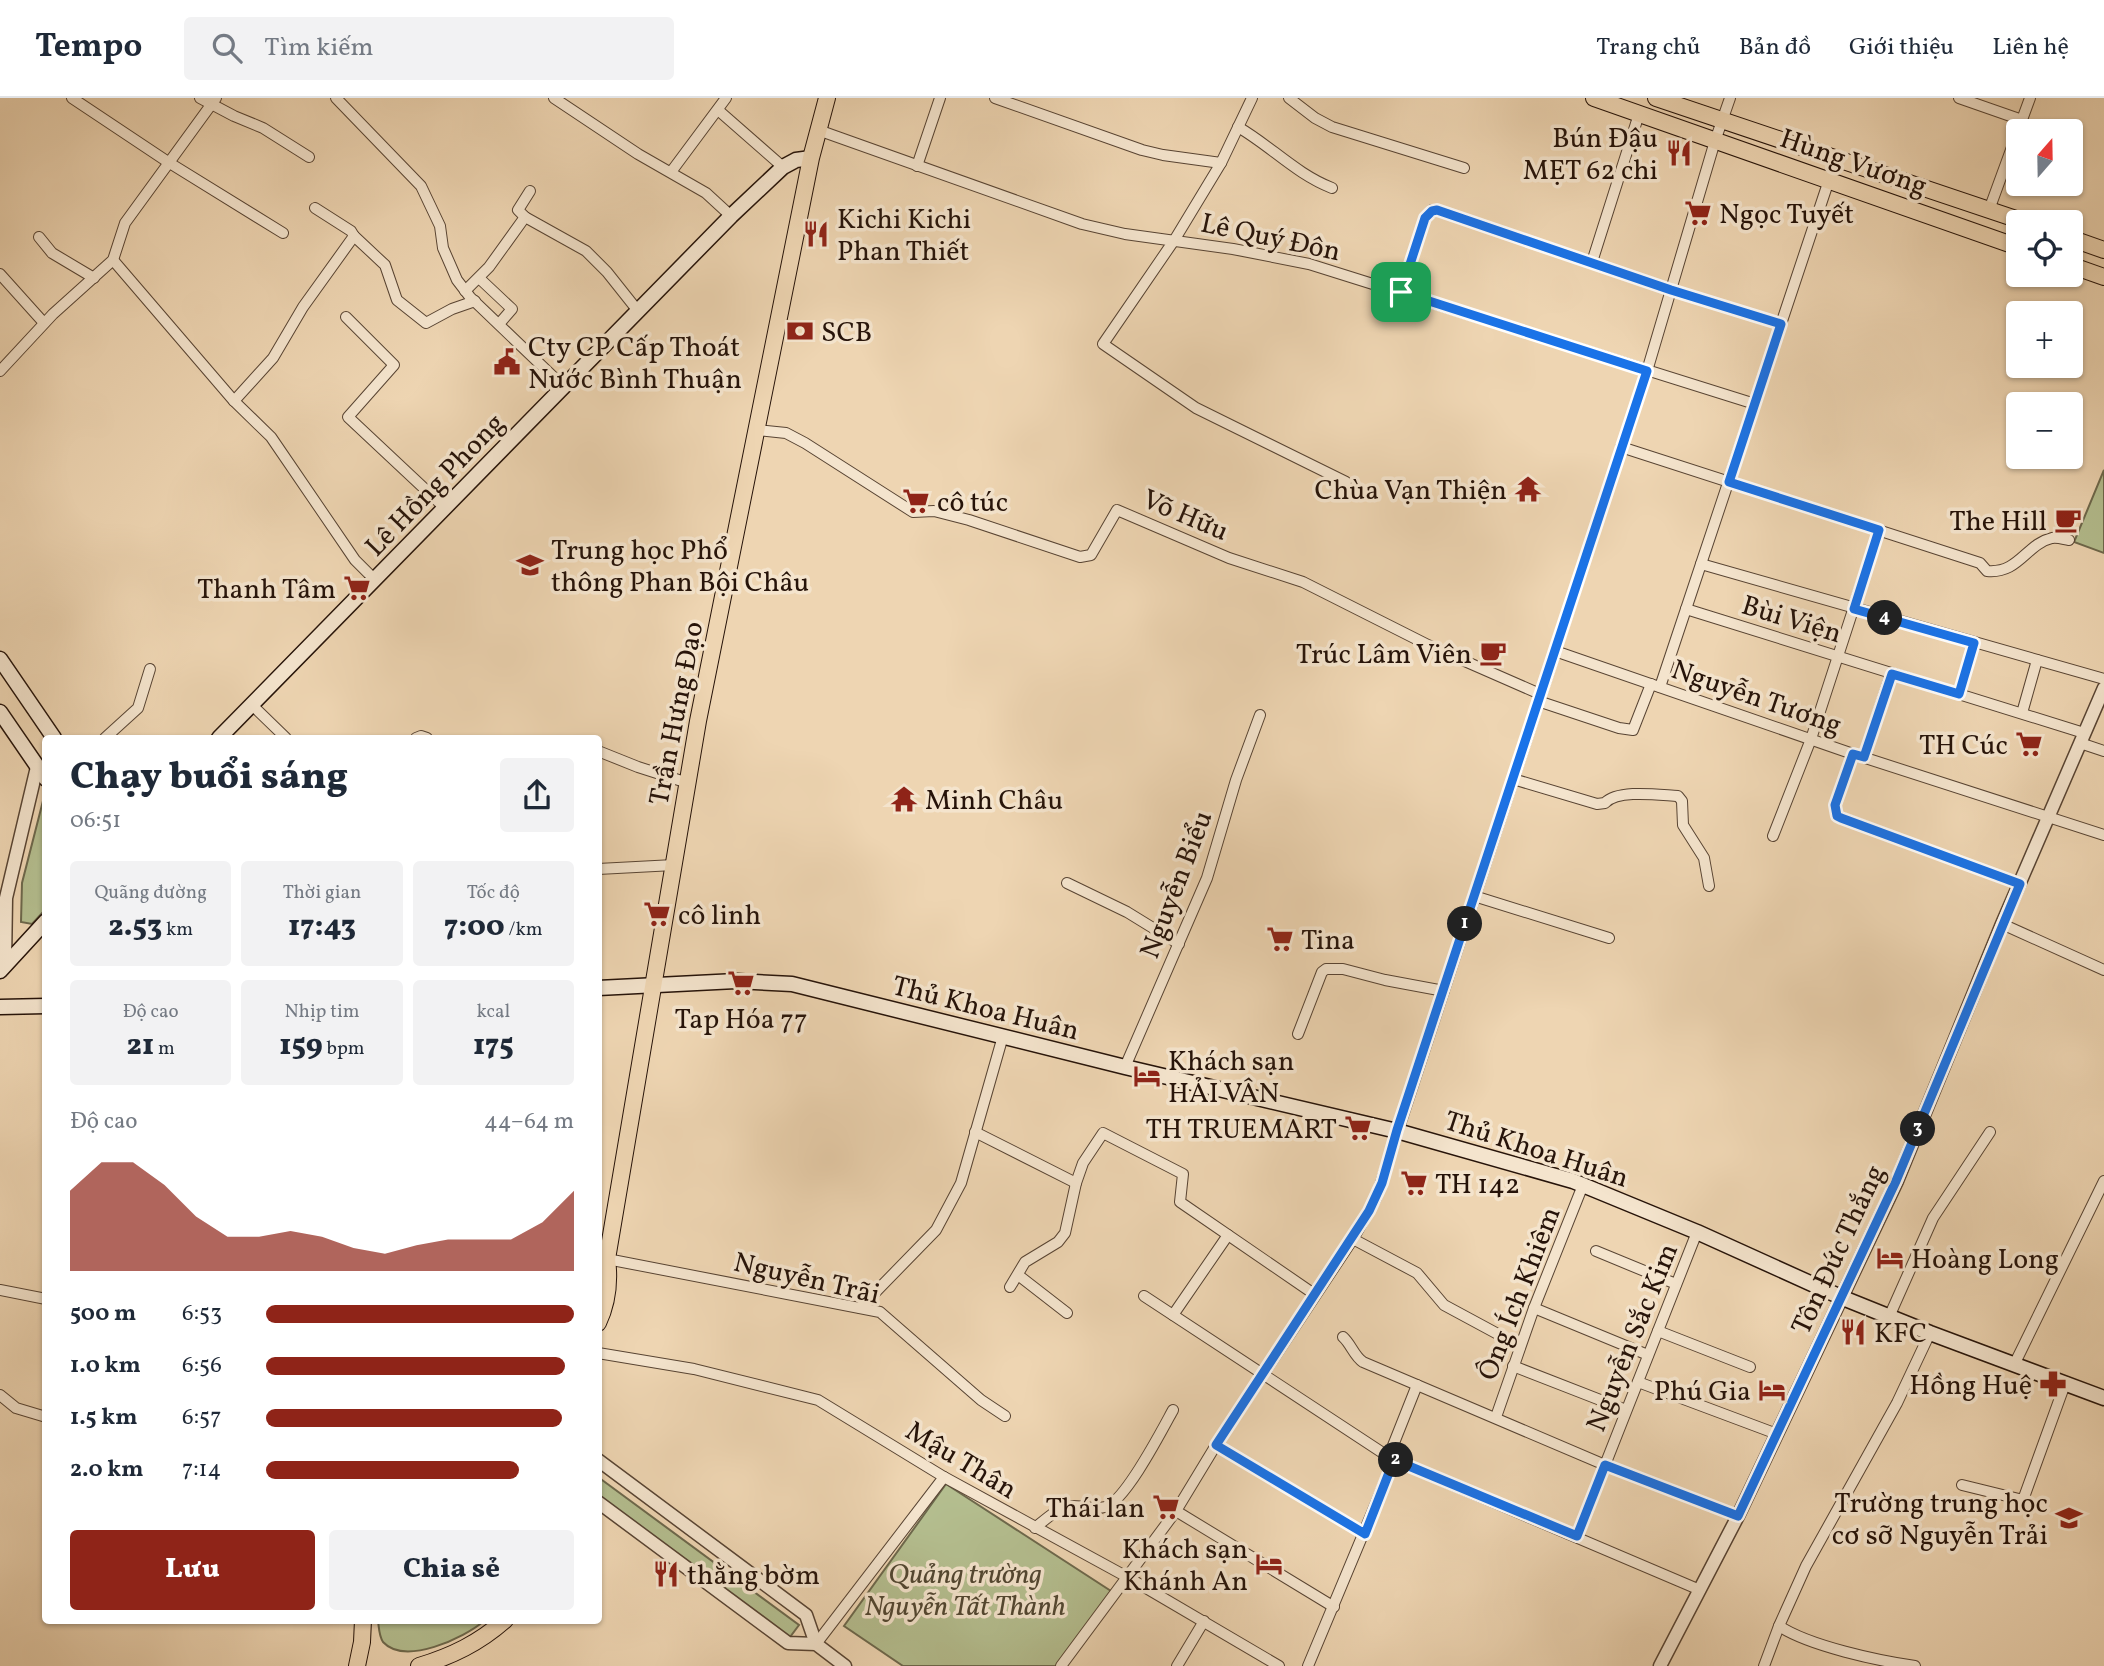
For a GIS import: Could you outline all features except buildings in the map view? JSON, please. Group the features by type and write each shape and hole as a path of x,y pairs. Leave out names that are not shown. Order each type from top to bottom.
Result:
{"main road":[{"name":"Trần Hưng Đạo","path":"602,1312 608,1296 610,1277 607,1259 698,722 811,158 827,98"},
{"name":"Hùng Vương","path":"1594,98 2006,243"},
{"name":"Hùng Vương","path":"1656,98 2006,215"},
{"name":"Lê Hồng Phong","path":"222,735 731,216 783,167 796,160 811,158"},
{"path":"2083,243 2104,250"},
{"path":"2083,270 2104,277"},
{"path":"0,659 52,735"},
{"path":"0,712 41,773"},
{"path":"3,967 42,924"},
{"name":"Thủ Khoa Huân","path":"602,988 736,981 792,984 1125,1067 1397,1130 1583,1185 1889,1317 2104,1398"},
{"path":"0,1006 42,1006"},
{"name":"Trần Hưng Đạo","path":"602,1268 607,1259"},
{"path":"357,1666 363,1624"},
{"path":"419,1666 463,1651 500,1624"}],"street":[{"path":"72,98 168,162 283,233"},
{"path":"200,98 213,101 263,128 309,157"},
{"path":"336,98 421,186 436,216 443,248 457,280 465,291 564,387"},
{"path":"554,98 638,154 706,193 731,216"},
{"path":"671,172 726,98"},
{"path":"917,166 940,98"},
{"path":"995,98 1142,150 1221,163"},
{"path":"1252,98 1221,163 1175,239 1103,344 1196,408 1346,482"},
{"path":"1289,98 1332,127 1464,168"},
{"path":"1061,1666 1176,1511 1216,1445 1353,1238 1379,1191 1647,371 1730,98"},
{"path":"1959,98 2019,119"},
{"path":"2022,119 2030,98"},
{"path":"0,371 44,323 113,260 125,222 213,101"},
{"path":"718,110 783,167"},
{"path":"1592,262 1639,114"},
{"path":"1238,127 1261,140 1304,174 1332,187"},
{"name":"Lê Quý Đôn","path":"818,130 1082,224 1125,234 1175,239 1269,255 1401,292 1755,404"},
{"path":"1989,209 2006,163"},
{"path":"1539,698 1619,728 1633,730 1656,685 1686,609 1829,180"},
{"path":"530,191 519,210 525,217 586,251 607,272 638,311"},
{"path":"315,208 351,231 385,265 397,300 426,323 452,309 475,302"},
{"path":"1401,292 1425,218 1437,210 1671,290 1781,324"},
{"path":"465,291 489,267 525,217"},
{"path":"234,401 273,358 303,307 354,236"},
{"path":"39,237 52,253 93,278"},
{"path":"113,260 234,401 271,438 355,560 374,580"},
{"path":"0,274 44,323"},
{"path":"479,278 512,309 499,324"},
{"path":"346,317 394,365 348,417 445,508"},
{"name":"Võ Hữu","path":"758,430 786,433 805,443 913,512 934,511 969,520 1080,557 1091,555 1117,510 1229,558 1303,582 1539,698"},
{"path":"1621,447 1980,563 1987,571 1997,572 2017,563 2040,544 2054,537 2068,540"},
{"path":"1773,836 1811,738 1879,530"},
{"path":"1701,564 2104,679"},
{"name":"Bùi Viện","path":"1686,609 2022,713 2082,738 2104,751"},
{"path":"1959,694 1974,643"},
{"name":"Nguyễn Tương","path":"1555,651 1858,756 2104,835"},
{"path":"2022,713 2037,660"},
{"path":"108,735 138,708 149,669"},
{"path":"1892,674 1835,805 1837,816 2020,884"},
{"name":"Tôn Đức Thắng","path":"1660,1666 1738,1516 1898,1177 2104,688"},
{"path":"251,704 283,735"},
{"name":"Nguyễn Biểu","path":"1125,1067 1207,878 1236,780 1260,715"},
{"path":"602,752 688,783"},
{"path":"3,967 6,898 41,773"},
{"path":"1513,779 1597,804 1605,803 1611,797 1639,794 1678,796 1682,801 1683,825 1703,858 1709,886"},
{"path":"602,869 674,865"},
{"path":"1067,883 1127,912 1179,944"},
{"path":"1474,896 1609,938"},
{"path":"2003,925 2104,970"},
{"path":"1298,1034 1322,972 1326,969 1343,969 1444,991"},
{"path":"860,1308 936,1230 961,1183 1003,1036"},
{"path":"975,1132 1076,1182"},
{"path":"1889,1317 1933,1218 1990,1132"},
{"path":"1010,1287 1025,1262 1058,1242 1065,1233 1076,1182 1089,1152 1103,1133 1183,1174 1180,1202 1314,1294"},
{"path":"2014,1365 2104,1181"},
{"name":"Ông Ích Khiêm","path":"1496,1417 1534,1308 1583,1185"},
{"name":"Nguyễn Sắc Kim","path":"1577,1536 1697,1232"},
{"path":"1173,1315 1228,1235"},
{"path":"1353,1238 1417,1273 1444,1305 1520,1346"},
{"path":"1596,1251 1676,1284"},
{"name":"Nguyễn Trãi","path":"607,1259 880,1312 981,1399 1005,1416"},
{"path":"1017,1275 1067,1313"},
{"path":"0,1290 42,1298"},
{"path":"1144,1296 1392,1459 1700,1590"},
{"path":"1534,1308 1648,1355"},
{"path":"1658,1331 1750,1367"},
{"path":"1764,1666 1805,1566 1897,1403 1930,1333"},
{"path":"1343,1337 1358,1358 1417,1385 1605,1465 1738,1516"},
{"name":"Mậu Thân","path":"602,1354 695,1369 818,1400 944,1477 1129,1577 1279,1666"},
{"path":"1513,1366 1626,1410"},
{"path":"1638,1382 1777,1434"},
{"path":"1962,1485 2023,1500 2065,1384"},
{"path":"1308,1666 1392,1465 1392,1448 1417,1385"},
{"path":"0,1395 16,1408 42,1416"},
{"path":"1035,1528 1061,1509 1070,1506 1104,1508 1118,1499 1143,1464 1173,1410"},
{"path":"1216,1445 1365,1534"},
{"path":"602,1463 806,1615 816,1644 845,1666"},
{"path":"816,1644 944,1477"},
{"path":"602,1505 788,1643 816,1644"},
{"path":"1176,1511 1334,1607"},
{"path":"1177,1666 1204,1621"},
{"path":"1779,1626 1802,1638 1876,1663 1915,1666"}],"green space":[{"path":"2104,470 2104,553 2074,542"},
{"path":"42,805 42,913 32,924 21,922 22,883"},
{"path":"602,1480 799,1625 787,1641 602,1500"},
{"name":"Quảng trường Nguyễn Tất Thành","path":"946,1484 1114,1593 1063,1666 903,1666 844,1626"},
{"path":"378,1624 480,1624 449,1641 419,1650 393,1649 383,1642"}],"place":[{"name":"Bún Đậu MẸT 62 chi","path":"1679,153"},
{"name":"Ngọc Tuyết","path":"1698,213"},
{"name":"Kichi Kichi Phan Thiết","path":"816,234"},
{"name":"SCB","path":"800,331"},
{"name":"Cty CP Cấp Thoát Nước Bình Thuận","path":"507,362"},
{"name":"Chùa Vạn Thiện","path":"1528,489"},
{"name":"cô túc","path":"916,501"},
{"name":"The Hill","path":"2068,520"},
{"name":"Trung học Phổ thông Phan Bội Châu","path":"530,565"},
{"name":"Thanh Tâm","path":"357,588"},
{"name":"Trúc Lâm Viên","path":"1493,653"},
{"name":"TH Cúc","path":"2029,744"},
{"name":"Minh Châu","path":"904,799"},
{"name":"cô linh","path":"657,914"},
{"name":"Tina","path":"1280,939"},
{"name":"Tap Hóa 77","path":"741,983"},
{"name":"Khách sạn HẢI VÂN","path":"1147,1076"},
{"name":"TH TRUEMART","path":"1358,1128"},
{"name":"TH 142","path":"1414,1183"},
{"name":"Hoàng Long","path":"1890,1258"},
{"name":"KFC","path":"1853,1332"},
{"name":"Hồng Huệ","path":"2053,1384"},
{"name":"Phú Gia","path":"1772,1390"},
{"name":"Thái lan","path":"1166,1507"},
{"name":"Trường trung học cơ sỡ Nguyễn Trải","path":"2069,1518"},
{"name":"Khách sạn Khánh An","path":"1269,1564"},
{"name":"thằng bờm","path":"666,1574"}],"route":[{"path":"1437,210 1671,290 1781,324 1729,482 1879,530 1854,609 1974,643 1959,694 1892,674 1864,757 1853,754 1835,811 1841,818 2020,884 1896,1181 1738,1516 1605,1465 1577,1536 1392,1459 1365,1534 1216,1445 1353,1238 1382,1183 1397,1130 1647,371 1401,292 1427,213 1437,210"}]}
